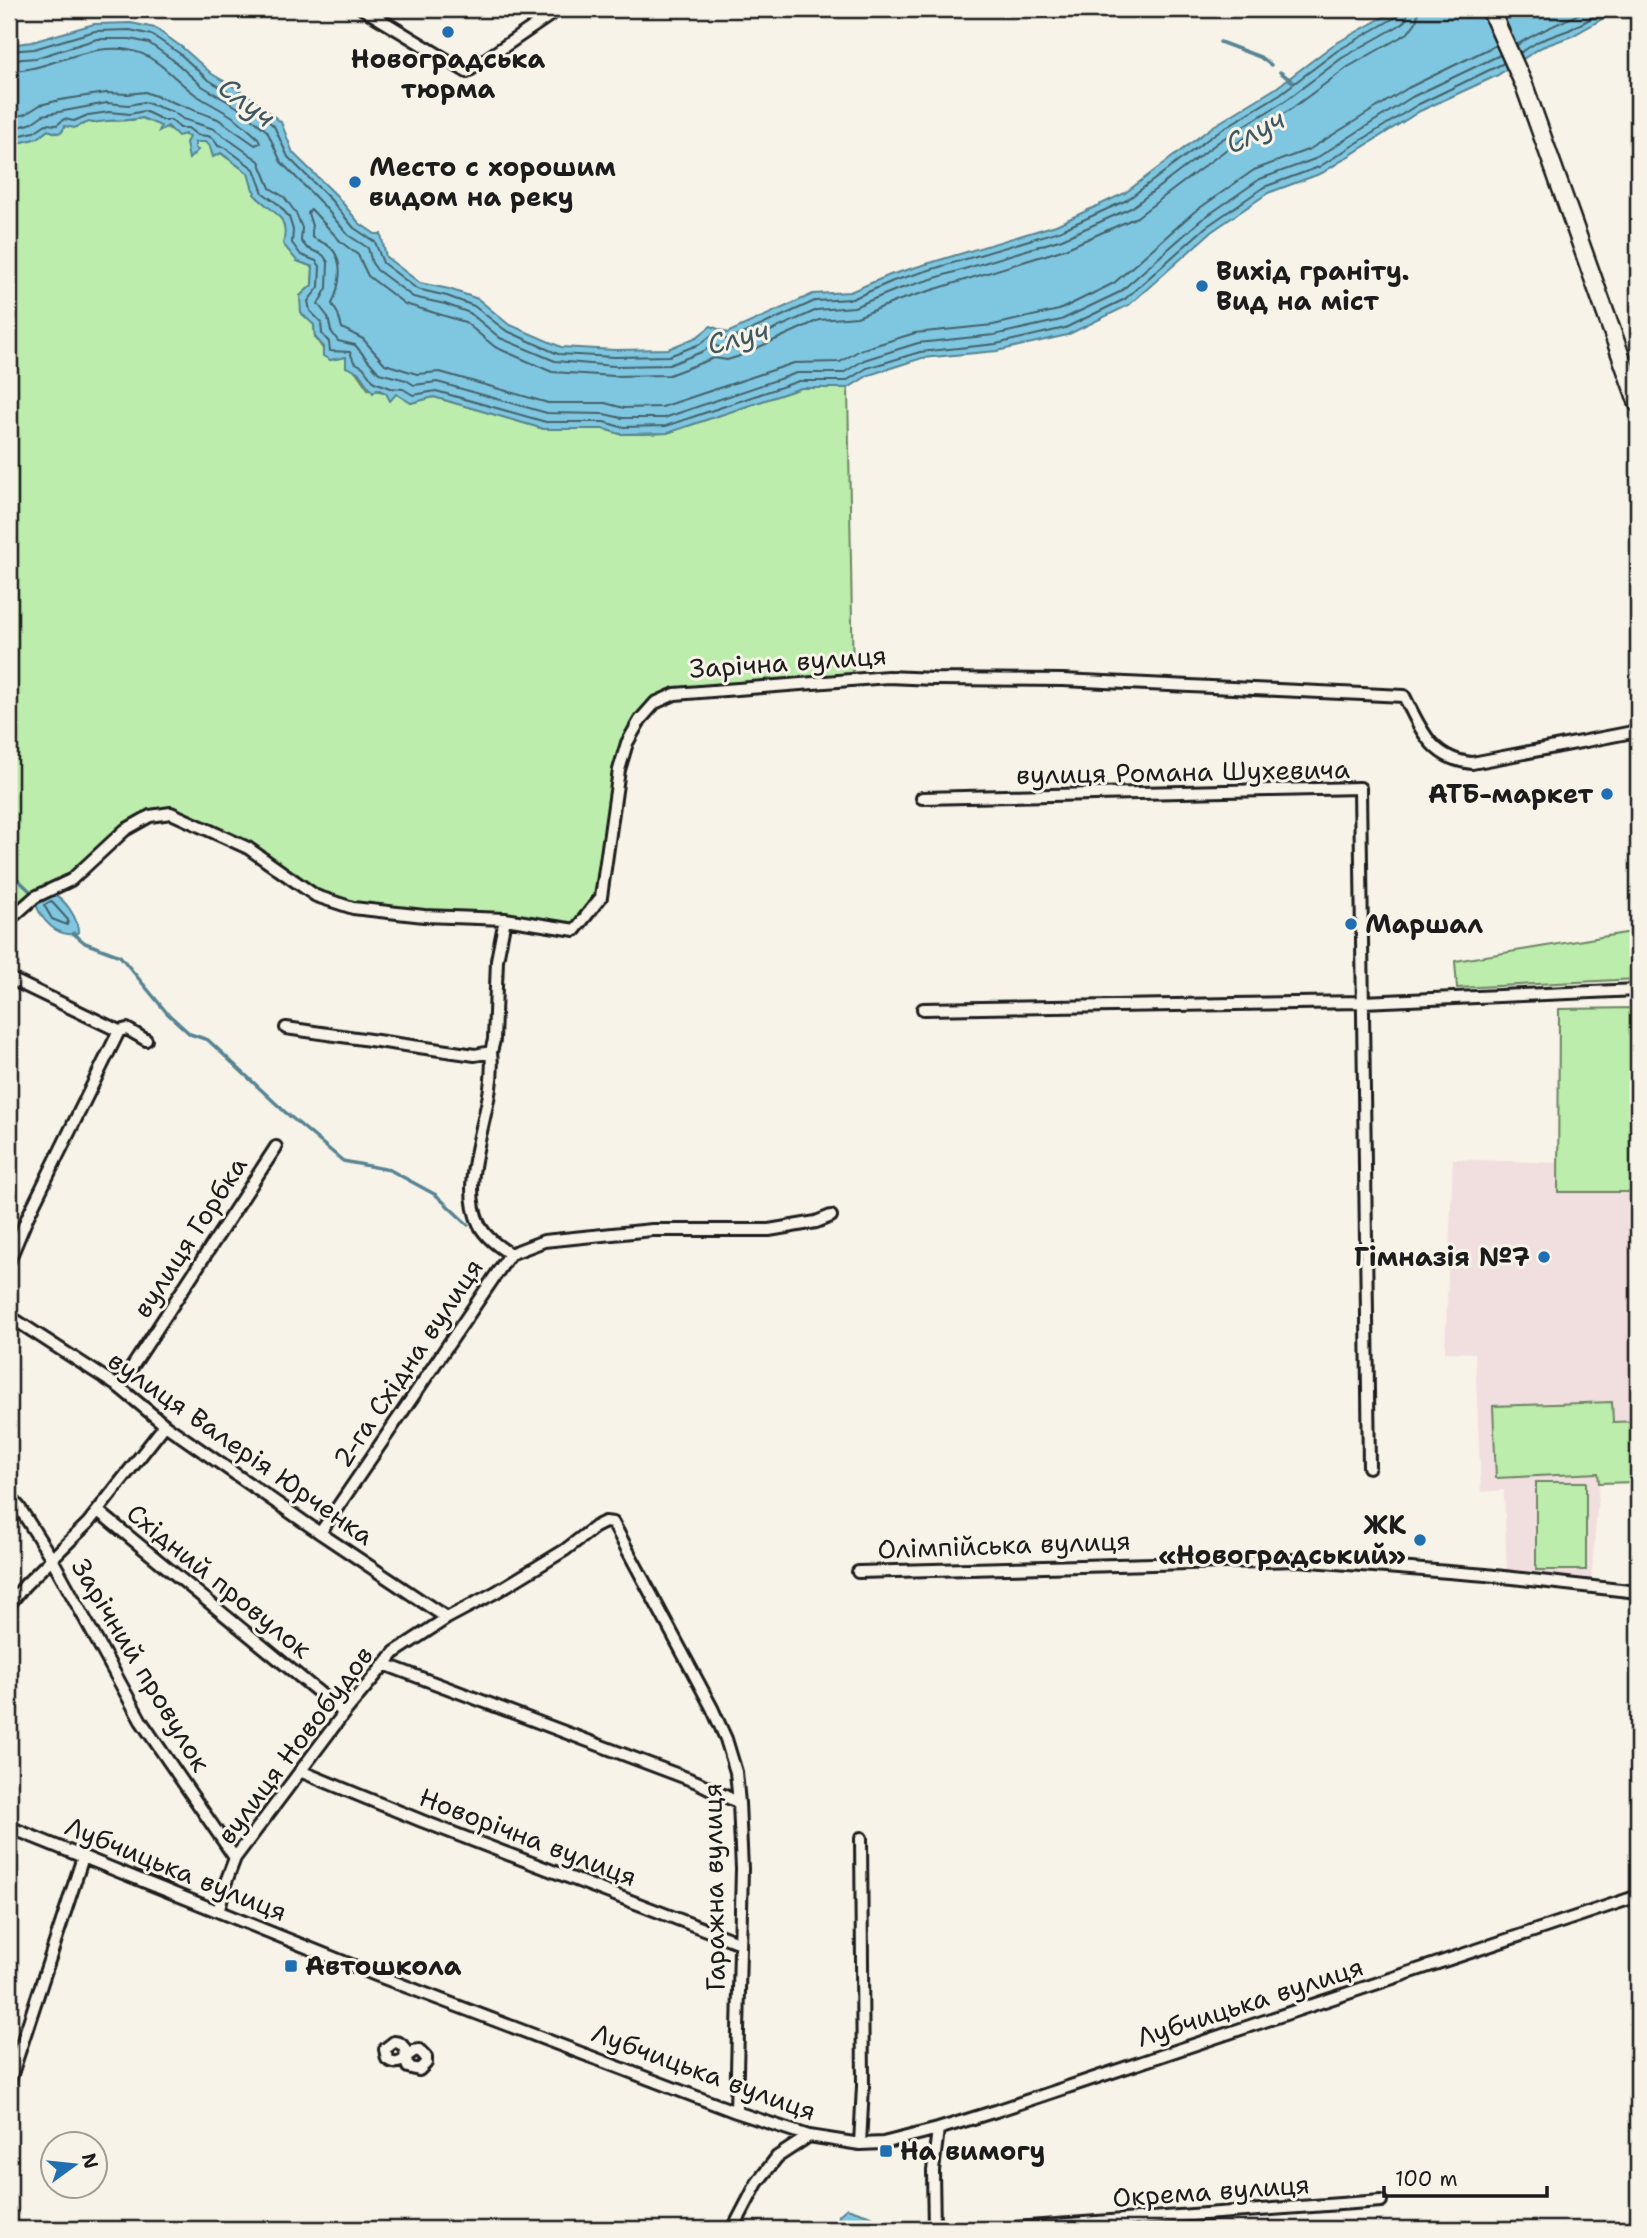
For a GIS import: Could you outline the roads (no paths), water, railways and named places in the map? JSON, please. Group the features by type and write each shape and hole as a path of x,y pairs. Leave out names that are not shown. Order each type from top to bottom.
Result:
{"main road":[{"path":"1490,9 1524,85 1638,404"}],"street":[{"path":"363,9 467,72 559,9"},
{"name":"Зарічна вулиця","path":"9,919 35,897 71,880 125,830 150,816 171,813 248,848 316,896 353,908 424,916 505,919 575,930 601,897 619,770 627,743 640,720 656,703 675,694 888,677 921,677 1063,680 1404,696 1419,726 1438,750 1448,758 1472,763 1638,731"},
{"name":"вулиця Романа Шухевича","path":"922,799 1360,788 1369,1467"},
{"name":"2-га Східна вулиця","path":"505,919 497,960 495,1040 491,1052 494,1070 472,1179 479,1225 494,1243 510,1254"},
{"path":"9,978 119,1031 127,1029 146,1040"},
{"path":"923,1009 1363,1002 1638,990"},
{"path":"286,1028 475,1055 491,1052"},
{"path":"9,1261 28,1216 119,1031"},
{"name":"вулиця Горбка","path":"119,1387 276,1147"},
{"name":"2-га Східна вулиця","path":"320,1533 510,1254 544,1241 652,1230 769,1230 816,1222 831,1216"},
{"name":"вулиця Валерія Юрченка","path":"9,1316 119,1387 165,1425 447,1618"},
{"path":"9,1605 25,1585 98,1511 165,1425"},
{"name":"Зарічний провулок","path":"9,1496 52,1559 142,1721 235,1858"},
{"name":"Східний провулок","path":"98,1511 344,1713"},
{"name":"вулиця Новобудов","path":"219,1910 235,1858 384,1664 412,1639 565,1550 595,1527 605,1522 613,1523"},
{"name":"Гаражна вулиця","path":"613,1523 726,1739 736,1772 742,1869 736,2112"},
{"name":"Олімпійська вулиця","path":"858,1572 1298,1560 1486,1575 1638,1592"},
{"path":"384,1664 697,1782 739,1803"},
{"name":"Новорічна вулиця","path":"300,1771 422,1821 740,1943"},
{"name":"Лубчицька вулиця","path":"9,1827 376,1975 736,2112 808,2136 860,2144 883,2143 939,2129 1638,1896"},
{"path":"860,2144 863,2086 861,1838"},
{"path":"9,2084 83,1857"},
{"path":"934,2229 933,2171 939,2129"},
{"path":"733,2229 757,2183 777,2157 808,2136"},
{"name":"Окрема вулиця","path":"1002,2229 1381,2201"}],"water":[{"name":"Случ","path":"1398,9 1632,9 1604,18 1572,36 1542,47 1496,76 1420,111 1322,173 1268,193 1211,232 1129,305 1067,335 997,351 922,358 869,375 848,388 801,388 667,433 620,434 604,429 544,429 434,397 411,403 396,394 390,401 386,393 377,389 373,393 358,372 346,367 346,357 330,360 323,356 323,346 315,337 314,325 301,313 300,296 312,285 313,267 297,261 283,244 285,234 282,220 254,194 248,173 221,153 213,157 209,144 195,142 195,148 198,150 189,159 186,143 189,137 185,134 178,136 168,126 159,131 161,126 142,118 89,122 74,128 65,126 62,132 48,130 38,138 9,144 9,45 32,42 94,24 131,23 155,28 212,74 249,96 281,122 293,153 336,195 359,223 375,234 381,234 386,257 420,283 478,299 508,324 561,347 668,349 697,337 711,326 727,333 813,294 850,292 890,275 1056,225 1125,193 1212,127 1276,88 1333,45"},
{"path":"52,893 70,910 78,933 63,933 45,921 35,901"},
{"path":"847,2208 872,2216 877,2229 837,2229 839,2215"}],"waterway":[{"path":"1220,42 1260,57 1271,65"},
{"path":"1280,72 1293,82"},
{"path":"9,871 32,893"},
{"path":"73,933 85,943 120,956 167,1013 190,1034 208,1040 285,1112 343,1161 390,1170 436,1195 468,1225"}],"place":[{"name":"Новоградська тюрма","path":"448,32"},
{"name":"Место с хорошим видом на реку","path":"355,182"},
{"name":"Вихід граніту. Вид на міст","path":"1202,286"},
{"name":"АТБ-маркет","path":"1607,794"},
{"name":"Маршал","path":"1351,924"},
{"name":"Гімназія №7","path":"1544,1257"},
{"name":"ЖК «Новоградський»","path":"1420,1540"},
{"name":"Автошкола","path":"291,1966"},
{"name":"На вимогу","path":"886,2151"}]}
